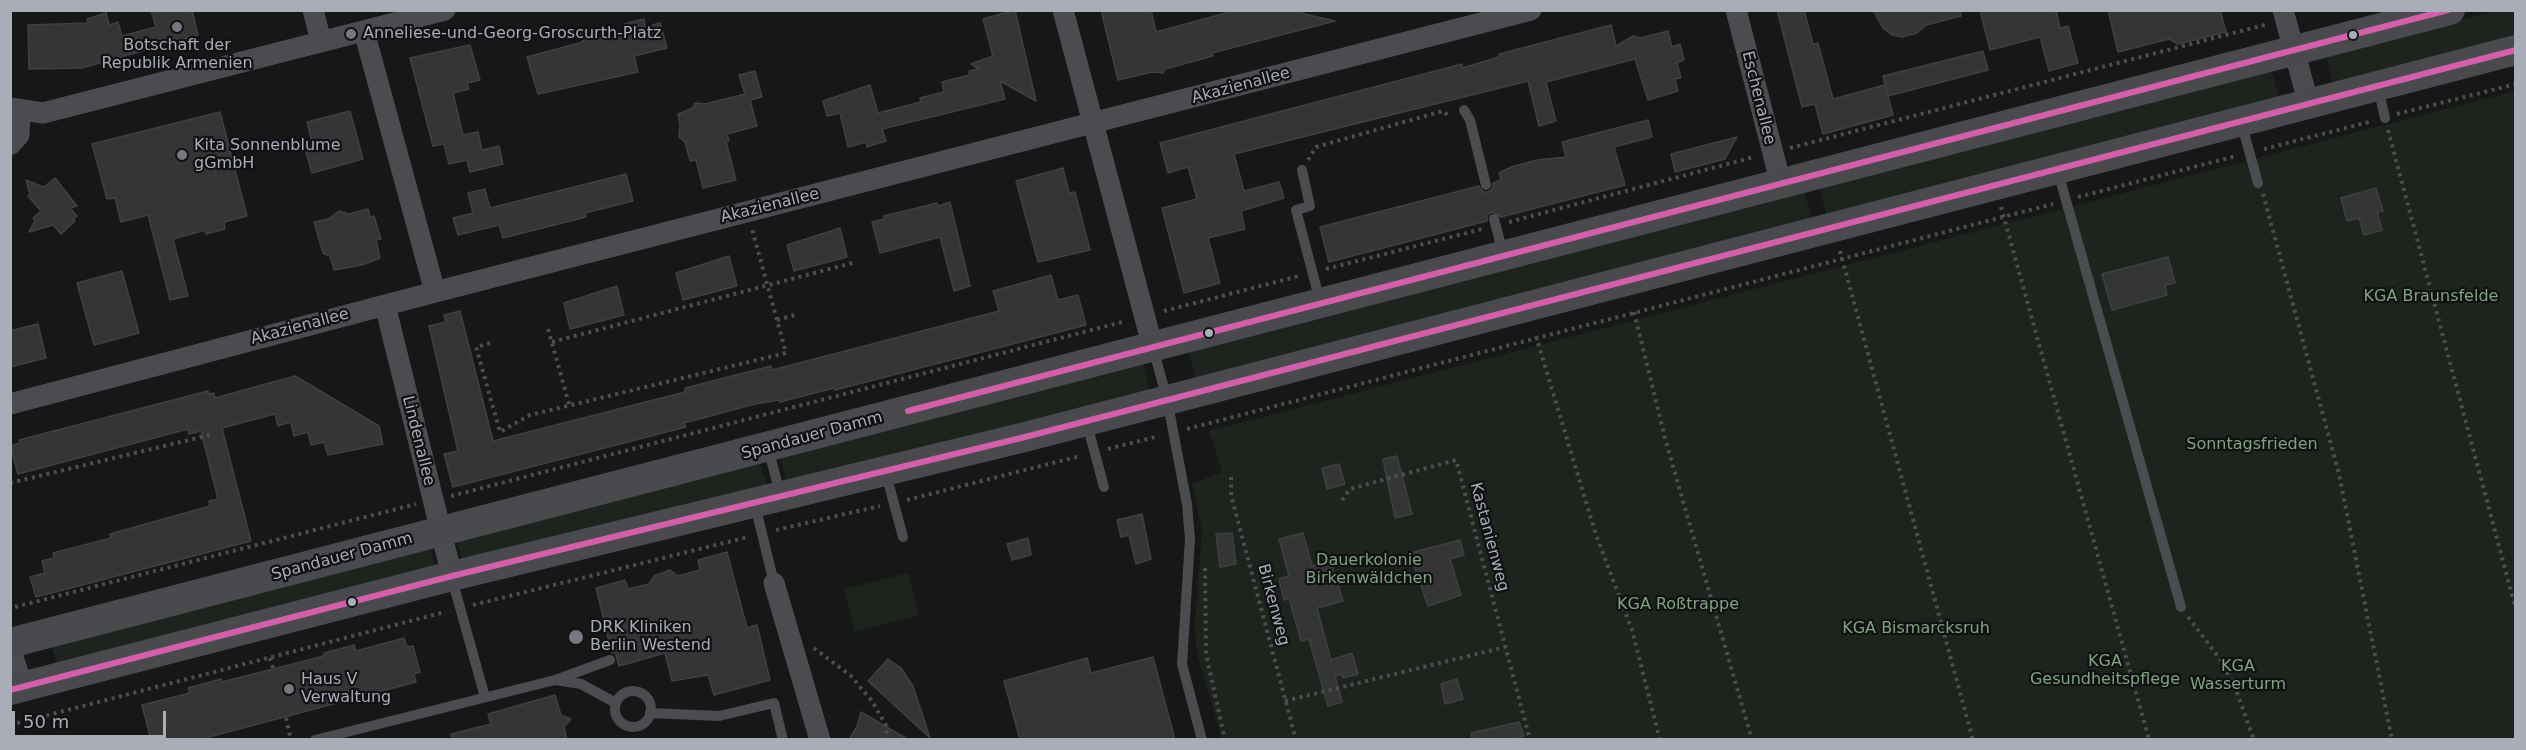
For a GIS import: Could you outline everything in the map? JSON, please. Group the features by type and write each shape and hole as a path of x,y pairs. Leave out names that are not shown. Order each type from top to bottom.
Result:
{"main road":[{"name":"Spandauer Damm","path":"10,643 2450,10"},
{"path":"17,688 452,576 1086,420 2516,50"}],"street":[{"path":"313,10 321,41"},
{"path":"10,145 19,135 15,110 43,113 364,31 411,15 445,10"},
{"path":"1063,10 1153,348"},
{"name":"Akazienallee","path":"10,404 435,292 1531,10"},
{"name":"Eschenallee","path":"1736,10 1781,184"},
{"path":"2279,16 2294,52 2309,105"},
{"path":"364,31 435,292"},
{"name":"Lindenallee","path":"386,305 452,576"},
{"path":"774,583 820,740"},
{"path":"10,648 17,688"}],"lane":[{"path":"2378,86 2385,118"},
{"path":"1464,110 1470,120 1485,184"},
{"path":"2241,122 2258,183"},
{"path":"1302,170 1310,206 1296,210 1321,304"},
{"path":"2058,170 2181,608"},
{"path":"1495,222 1504,256"},
{"path":"1153,348 1167,399 1187,504 1190,539 1182,664 1202,740"},
{"path":"1086,420 1104,488"},
{"path":"768,447 767,499 762,534 774,583"},
{"path":"885,470 903,537"},
{"path":"452,576 484,697"},
{"path":"315,740 555,680 610,660"},
{"path":"555,680 581,684 616,703"},
{"path":"630,727 645,722 650,713 648,700 638,692 625,694 616,703 616,715 620,721 630,727 634,740"},
{"path":"650,713 719,716 774,703 783,740"}],"path":[{"path":"1788,149 2279,16"},
{"path":"10,725 459,609 1172,433 2516,84"},
{"path":"1302,170 1316,147 1443,111 1457,122"},
{"path":"2385,118 2516,610"},
{"path":"1159,312 1313,273 1495,222 1758,156"},
{"path":"2258,183 2284,264 2339,474 2392,740"},
{"path":"1995,186 2149,740"},
{"path":"1834,227 1973,740"},
{"path":"490,344 476,347 500,432 530,414 786,353 752,228"},
{"path":"552,342 856,262"},
{"path":"1527,307 1596,535 1632,630 1660,740"},
{"path":"1634,312 1666,442 1752,740"},
{"path":"777,320 795,315"},
{"path":"446,497 1130,320"},
{"path":"548,328 569,404"},
{"path":"10,483 214,434"},
{"name":"Kastanienweg","path":"1342,500 1350,489 1456,460 1530,740"},
{"name":"Birkenweg","path":"1231,477 1231,495 1296,740"},
{"path":"15,607 423,503"},
{"path":"1205,564 1206,654 1225,740"},
{"path":"2181,608 2220,659 2235,687 2254,740"},
{"path":"785,626 851,676 872,702 887,727 886,740"},
{"path":"1285,701 1505,647"},
{"path":"270,658 273,668"},
{"path":"286,718 291,740"}],"green space":[{"path":"2495,11 2515,11 2515,40 2334,87 2326,55"},
{"path":"2271,69 2280,101 1827,218 1819,186"},
{"path":"2515,91 2515,739 1222,739 1196,649 1195,622 1202,531 1192,484 1222,472 1209,431"},
{"path":"1803,189 1813,221 1197,382 1188,350"},
{"path":"1138,361 1144,366 1150,392 788,482 785,479 781,458"},
{"path":"759,462 767,485 462,559 457,542"},
{"path":"430,549 436,568 57,668 52,645"},
{"path":"908,573 919,615 855,632 844,589"}],"building":[{"path":"151,10 192,10 198,35 82,68 29,69 28,25 88,23 87,19 106,13 109,25 118,22 122,36 156,27"},
{"path":"1015,10 1036,101 1000,81 1005,99 882,129 886,141 867,147 866,142 848,147 840,113 827,116 823,101 870,85 878,113 921,102 920,98 944,92 942,82 970,75 969,71 979,69 971,64 993,56 983,19"},
{"path":"1101,10 1151,10 1156,32 1237,10 1303,10 1304,14 1335,21 1212,53 1213,56 1165,69 1163,73 1152,72 1118,80"},
{"path":"1777,10 1804,10 1813,44 1818,43 1833,99 1885,85 1893,115 1823,134 1815,104 1802,107"},
{"path":"1873,10 1960,10 1961,16 1926,25 1917,33 1902,37 1892,35 1883,28"},
{"path":"1980,10 2056,10 2060,28 2068,26 2078,63 2049,71 2040,37 1990,50"},
{"path":"2108,10 2220,10 2226,32 2178,44 2169,39 2118,52"},
{"path":"644,19 645,27 660,23 667,48 634,56 638,72 538,94 527,57 583,42 580,33 594,39 626,32 624,24"},
{"path":"1611,25 1616,46 1633,36 1640,38 1668,31 1672,47 1680,44 1684,60 1677,63 1681,78 1675,79 1678,91 1648,100 1635,59 1546,82 1556,121 1539,126 1528,81 1234,154 1244,191 1279,182 1284,198 1241,211 1245,229 1208,238 1220,283 1184,293 1162,208 1197,199 1188,167 1168,173 1160,143 1462,64 1462,68 1499,57 1499,54"},
{"path":"470,45 480,80 467,83 469,89 453,93 463,135 478,132 482,150 499,146 503,164 470,172 467,160 449,164 444,144 433,146 410,58"},
{"path":"1983,51 1988,70 1888,96 1883,76"},
{"path":"755,71 762,97 750,100 757,126 727,134 729,141 726,141 736,180 703,188 696,160 690,161 685,142 679,137 678,114 693,108 695,103 705,104 745,94 739,75"},
{"path":"350,111 363,159 312,173 306,152 314,150 307,122"},
{"path":"220,112 247,216 224,222 225,229 206,234 205,230 173,239 188,296 170,300 148,215 121,222 115,198 107,199 92,144"},
{"path":"1648,120 1652,137 1614,147 1625,185 1501,217 1493,212 1488,214 1487,221 1329,262 1320,227 1479,186 1483,192 1488,192 1493,188 1493,183 1501,180 1499,173 1511,167 1537,160 1566,157 1562,142"},
{"path":"1737,137 1725,159 1675,172 1671,154"},
{"path":"1063,168 1069,193 1075,192 1090,250 1038,262 1016,181"},
{"path":"626,174 633,201 585,213 586,217 503,238 499,225 458,235 453,218 473,213 468,193 485,189 490,208"},
{"path":"55,178 77,206 70,208 77,216 73,219 75,221 61,234 53,225 29,232 35,220 33,218 41,211 28,196 30,194 26,180 44,187"},
{"path":"2376,188 2383,211 2377,212 2382,230 2364,235 2359,218 2347,221 2341,198"},
{"path":"950,202 970,286 954,291 940,237 880,253 872,222 884,219 884,216"},
{"path":"368,209 370,217 374,216 381,239 376,240 380,258 362,265 334,270 330,256 323,253 314,222 328,219 339,211 349,214"},
{"path":"840,228 847,257 794,271 787,245"},
{"path":"729,256 737,286 683,300 676,273"},
{"path":"2168,257 2175,283 2165,285 2167,295 2112,310 2102,274"},
{"path":"122,271 139,333 94,345 77,283"},
{"path":"1051,275 1058,300 1078,295 1086,325 835,390 834,388 780,402 779,400 755,404 684,423 686,427 453,487 444,454 458,451 429,326 446,322 444,315 460,311 493,441 685,392 685,388 771,366 772,370 999,311 993,291"},
{"path":"617,286 624,315 570,329 564,303"},
{"path":"38,324 46,358 10,367 10,331"},
{"path":"295,376 379,426 383,444 328,455 324,442 311,445 308,432 294,436 291,422 278,426 275,414 222,428 251,541 36,597 30,577 45,573 42,561 54,558 53,553 111,538 110,534 210,506 209,501 218,499 201,431 189,434 188,429 18,474 10,446 20,443 19,440 208,391 209,394 214,393 215,398"},
{"path":"1397,456 1412,514 1395,518 1383,459"},
{"path":"1339,464 1345,484 1327,489 1322,468"},
{"path":"1142,514 1151,559 1136,564 1129,535 1121,537 1117,520"},
{"path":"1232,533 1236,564 1220,567 1216,534"},
{"path":"1303,533 1312,566 1330,560 1343,601 1317,608 1331,660 1352,653 1358,674 1343,678 1342,674 1335,676 1342,702 1328,706 1309,639 1301,641 1289,598 1284,600 1279,579 1289,576 1279,539"},
{"path":"1028,538 1031,555 1012,560 1007,544"},
{"path":"1460,540 1464,555 1450,559 1461,595 1428,606 1410,553"},
{"path":"727,552 747,628 757,625 770,680 714,695 708,675 672,681 665,653 619,666 615,652 612,653 596,588 625,580 628,589 649,584 654,576 670,570 678,576 700,570 698,560"},
{"name":"Haus V Verwaltung","path":"404,638 407,647 413,646 420,672 414,674 416,682 209,737 210,740 151,740 142,705 190,693 188,688 221,679 222,682 324,656 324,653 354,645 356,651"},
{"path":"1153,657 1175,740 1020,740 1004,681 1087,658 1091,673"},
{"path":"888,659 901,668 913,686 930,738 868,681"},
{"path":"1457,679 1463,699 1445,704 1441,684"},
{"path":"555,695 561,715 571,719 564,727 567,740 452,740 451,734 491,724 488,714"},
{"path":"861,712 909,740 849,740 857,726"},
{"path":"1519,722 1524,736 1512,740 1472,740 1471,733"}],"transit line":[{"path":"908,411 2448,10"},
{"path":"10,690 452,576 1025,437 2516,50"}],"place":[{"name":"Botschaft der Republik Armenien","path":"177,27"},
{"name":"Anneliese-und-Georg-Groscurth-Platz","path":"351,34"},
{"name":"Kita Sonnenblume gGmbH","path":"182,155"},
{"name":"DRK Kliniken Berlin Westend","path":"576,637"},
{"name":"Haus V Verwaltung","path":"289,689"}],"park label":[{"name":"KGA Braunsfelde","path":"2431,297"},
{"name":"Sonntagsfrieden","path":"2252,445"},
{"name":"Dauerkolonie Birkenwäldchen","path":"1369,570"},
{"name":"KGA Roßtrappe","path":"1678,605"},
{"name":"KGA Bismarcksruh","path":"1916,629"},
{"name":"KGA Gesundheitspflege","path":"2105,671"},
{"name":"KGA Wasserturm","path":"2238,676"}]}
